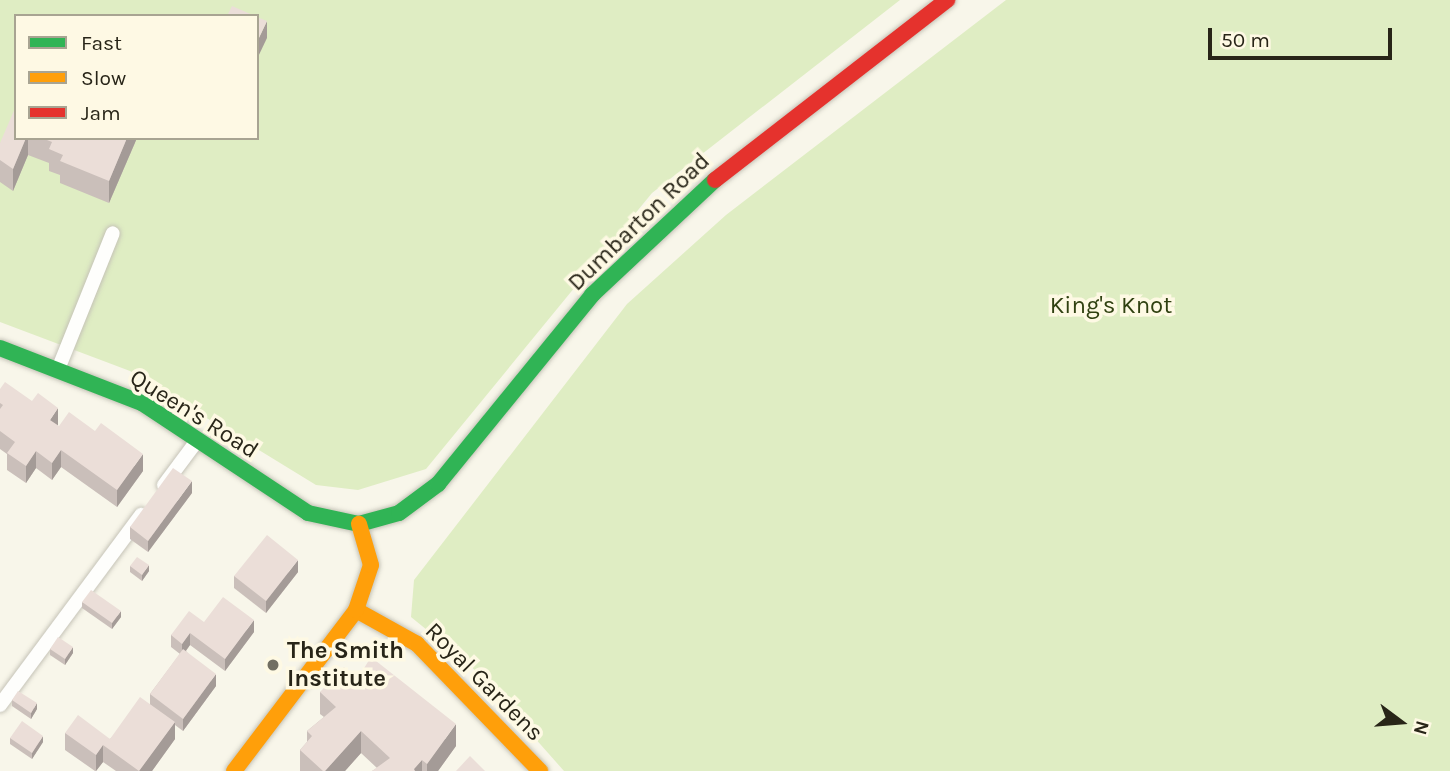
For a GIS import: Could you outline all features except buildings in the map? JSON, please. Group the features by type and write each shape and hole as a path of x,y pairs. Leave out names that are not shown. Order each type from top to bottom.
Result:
{"main road":[{"name":"Dumbarton Road","path":"359,524 422,499 644,241 779,125 947,0"},
{"name":"Queen's Road","path":"0,348 59,367 142,403 298,508 359,524"},
{"path":"234,771 356,610 371,565 359,524"},
{"name":"Royal Gardens","path":"356,610 417,644 540,771"}],"lane":[{"path":"917,24 920,0"},
{"path":"59,367 113,233"},
{"path":"0,705 198,440"}],"green space":[{"path":"0,0 900,0 652,193 426,469 358,490 316,485 130,371 0,322"},
{"name":"King's Knot","path":"1006,0 1450,0 1450,771 564,771 470,665 411,617 414,580 627,304 726,215"}],"traffic: fast":[{"path":"0,348 142,403 308,513 359,524 399,513 438,484 592,295 715,180"}],"traffic: slow":[{"path":"234,771 356,610 371,565 359,524"},
{"path":"356,610 417,644 540,771"}],"traffic: jam":[{"path":"715,180 947,0"}],"place":[{"name":"The Smith Institute","path":"273,665"}]}
